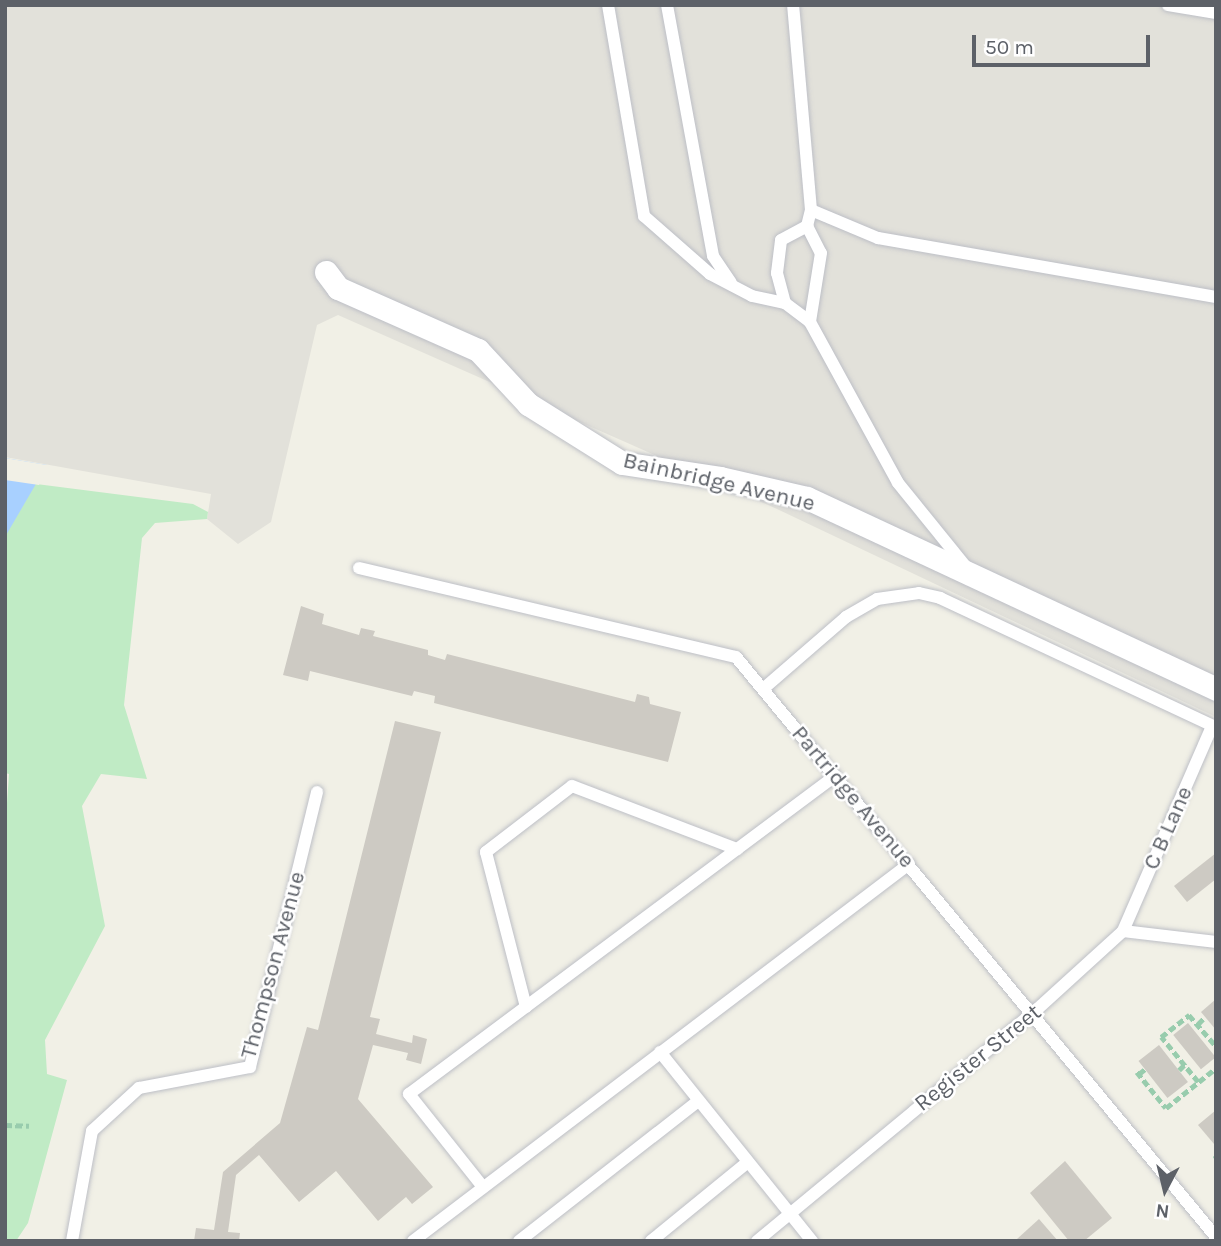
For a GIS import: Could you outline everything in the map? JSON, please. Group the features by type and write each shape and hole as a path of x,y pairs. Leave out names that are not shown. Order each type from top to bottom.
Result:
{"street":[{"name":"Bainbridge Avenue","path":"326,272 338,288 478,350 528,404 622,463 807,498 1216,689"}],"lane":[{"path":"608,5 644,216 710,274 733,287 785,303 810,321 898,483 973,575"},
{"path":"667,5 713,256 733,287"},
{"path":"793,5 811,210 807,226 821,253 810,321"},
{"path":"1168,5 1216,13"},
{"path":"811,210 878,238 1216,297"},
{"path":"785,303 777,273 781,240 807,226"},
{"name":"Partridge Avenue","path":"359,568 736,657 1216,1237"},
{"path":"763,689 846,617 877,600 919,593 940,598 1214,727"},
{"name":"C B Lane","path":"1123,931 1214,727"},
{"path":"483,1187 409,1094 835,776"},
{"path":"526,1007 486,852 572,786 737,849"},
{"name":"Thompson Avenue","path":"72,1241 92,1131 139,1088 250,1067 317,792"},
{"path":"413,1241 909,864"},
{"path":"1123,931 1216,942"},
{"name":"Register Street","path":"757,1241 1033,1013 1123,931"},
{"path":"660,1052 812,1241"},
{"path":"519,1241 698,1101"},
{"path":"651,1241 748,1163"}],"path":[{"path":"1198,1082 1161,1037 1189,1015 1216,1046"},
{"path":"1198,1024 1205,1017"},
{"path":"1179,1070 1184,1065"},
{"path":"1145,1069 1138,1073 1166,1108 1216,1068"},
{"path":"5,1125 29,1126"}],"shaded area":[{"path":"5,5 1216,5 1216,717 777,509 338,315 317,325 271,522 238,544 207,519 211,494 5,457"}],"green space":[{"path":"5,480 193,504 208,512 207,519 155,523 142,538 124,705 147,779 101,774 82,806 105,926 45,1040 47,1074 67,1080 28,1223 16,1241 5,1241 5,832 9,774 5,773"}],"water":[{"path":"5,458 47,465 5,537"}],"pier":[{"path":"5,458 50,466 39,485 5,480"}],"building":[{"path":"301,606 324,614 322,624 359,635 361,628 375,631 373,636 428,650 428,655 445,660 447,654 635,702 637,694 649,697 650,704 681,712 668,762 434,703 435,696 414,691 412,696 310,671 308,681 283,675"},
{"path":"395,721 441,732 370,1017 380,1019 376,1034 412,1043 413,1035 427,1039 421,1064 406,1060 408,1053 373,1045 358,1099 433,1187 412,1204 406,1197 378,1221 336,1171 299,1202 259,1155 236,1175 228,1232 240,1233 239,1241 194,1241 196,1228 214,1230 223,1172 280,1123 307,1027 318,1030"},
{"path":"1216,853 1216,879 1187,902 1174,886"},
{"path":"1216,999 1216,1030 1201,1012"},
{"path":"1188,1023 1216,1057 1201,1069 1173,1035"},
{"path":"1159,1045 1188,1082 1167,1098 1139,1061"},
{"path":"1216,1110 1216,1143 1214,1144 1198,1125"},
{"path":"1065,1161 1112,1218 1084,1241 1069,1241 1030,1193"},
{"path":"1039,1219 1058,1241 1017,1239"}]}
